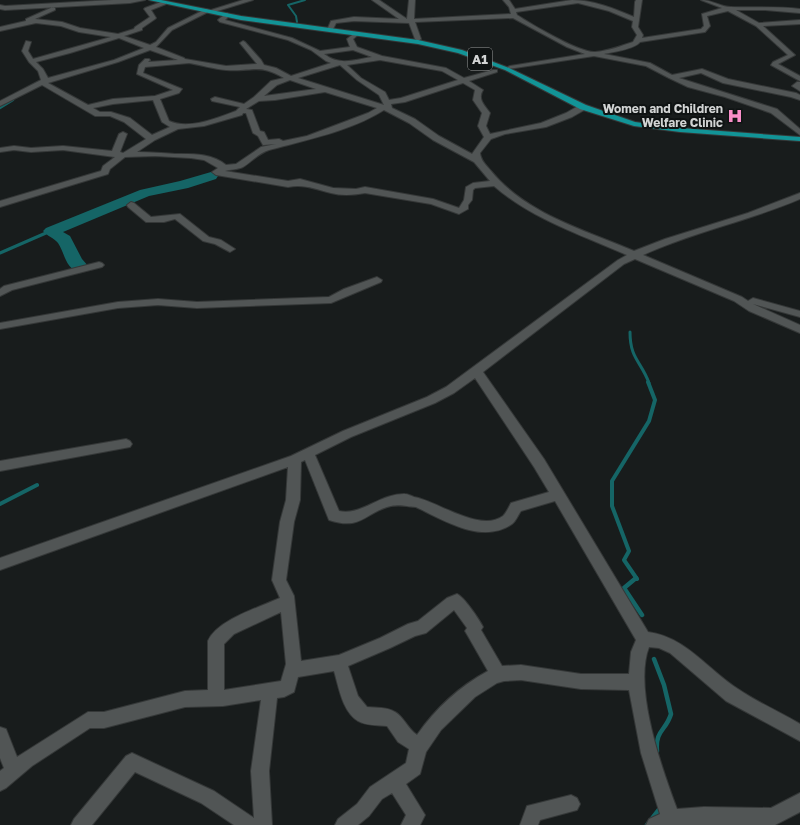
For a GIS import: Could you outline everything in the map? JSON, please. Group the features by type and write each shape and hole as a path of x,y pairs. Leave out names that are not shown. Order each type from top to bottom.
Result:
{"highway":[{"name":"A1","path":"152,0 267,20 418,39 466,49 490,58 592,106 615,115 638,121 694,128 800,134"},
{"name":"A1","path":"164,1 227,15 306,28 429,44 460,51 506,69 583,107 611,118 648,126 800,139"}],"street":[{"path":"66,0 47,12 28,19 62,24 79,30 118,36 189,61 226,68 261,66 274,69 325,90 386,106 412,121 436,138 477,160 496,183 512,197 542,215 738,299 753,309 800,329"},
{"path":"16,25 6,12 58,5 132,2 142,0"},
{"path":"214,10 234,2 250,0"},
{"path":"375,0 409,21 418,39"},
{"path":"409,21 412,0"},
{"path":"506,0 514,14 529,26 565,45 595,54 648,64 671,78 774,111 800,134"},
{"path":"331,28 333,22 354,19 409,21 514,14 576,0 602,7 636,20"},
{"path":"638,40 640,35 635,27 639,0"},
{"path":"704,0 729,9 758,24 792,55 774,66 800,79"},
{"path":"31,61 68,52 140,29 137,28 153,18 147,9 164,1"},
{"path":"510,68 595,54 629,46 638,40 703,31 707,26 704,15 710,12 729,9 756,8 800,11"},
{"path":"88,107 100,103 156,98 176,91 178,89 142,76 140,71 142,64 170,29 206,11"},
{"path":"227,15 221,20 290,39 313,49 340,64 359,80 382,94 386,106"},
{"path":"0,29 36,21"},
{"path":"758,24 800,22"},
{"path":"354,48 350,39 356,34"},
{"path":"28,42 25,51 31,61 41,70 44,81 54,90 66,95 80,105 88,107 98,114 111,114 127,120 146,136 152,138"},
{"path":"243,43 259,61 261,66"},
{"path":"318,53 354,48 381,58 444,69 479,90 477,92 477,100 486,113 482,126 488,137"},
{"path":"0,104 20,92 44,81 155,49"},
{"path":"119,155 130,153 152,138 176,127 204,124 239,113 274,83 340,64 381,58"},
{"path":"142,64 189,61"},
{"path":"495,71 402,100 386,106 371,115 309,138 286,142 278,146 264,149 238,166 224,168 216,172 288,184 300,182 333,190 356,192 366,190 420,200 459,210 464,209 464,205 468,200 469,189 473,186 496,183"},
{"path":"671,78 702,71 726,81 798,95"},
{"path":"800,84 796,86 800,89"},
{"path":"257,99 275,98 325,90"},
{"path":"156,98 166,122 176,127"},
{"path":"214,99 244,108 249,112 257,133 261,134 266,143 281,140 286,142"},
{"path":"477,160 476,153 488,137 504,132 543,125 545,122 569,115 583,107"},
{"path":"0,204 105,172 106,168 119,155 123,134"},
{"path":"0,150 14,148 31,150 63,148 119,155 155,154 191,156 206,158 218,163 224,168"},
{"path":"0,564 302,456 347,434 431,400 450,390 621,262 635,254 674,239 751,215 800,196"},
{"path":"131,205 149,220 177,216 206,239 218,242 230,249"},
{"path":"0,293 8,288 77,270 99,266"},
{"path":"0,326 118,305 158,302 197,305 331,300 348,291 377,280"},
{"path":"738,299 752,301 779,310 800,314"},
{"path":"476,371 516,428 644,639"},
{"path":"0,466 126,444"},
{"path":"302,456 334,516 340,518 351,518 365,514 384,503 406,499 410,502 417,502 462,522 484,528 497,526 512,516 516,507 558,495"},
{"path":"0,782 13,770 88,720 104,720 185,699 216,698 284,689 288,686 294,664 287,596 279,580 287,522 302,456"},
{"path":"291,671 339,662 385,644 413,629 421,628 452,602 457,601 464,613 476,627 474,631 499,675"},
{"path":"216,698 216,641 229,629 287,602"},
{"path":"644,639 639,652 636,685 640,719 660,790 663,822 704,816 774,817 800,802"},
{"path":"644,639 661,641 676,648 732,695 800,733"},
{"path":"339,662 351,701 363,715 391,718 404,736 419,746"},
{"path":"348,824 363,810 376,793 414,768 419,746 442,716 465,695 490,678 504,673 541,675 573,681 629,682 636,685"},
{"path":"263,825 260,771 270,690"},
{"path":"0,735 13,770"},
{"path":"80,825 132,762 196,791 237,815 248,825"},
{"path":"394,781 416,814 410,825"},
{"path":"529,825 533,812 571,804"}],"waterway":[{"path":"297,22 296,16 288,5 305,0"},
{"path":"0,108 13,100"},
{"path":"81,267 75,262 64,239 51,231 145,193 183,185 211,176"},
{"path":"0,253 62,226"},
{"path":"630,332 630,341 634,354 649,383"},
{"path":"637,579 624,560 629,551 612,506 612,481 649,421 655,400 648,382"},
{"path":"0,504 37,485"},
{"path":"636,578 624,588 642,615"},
{"path":"654,659 664,685 671,714 669,720 659,735 657,751"},
{"path":"647,825 661,807"}],"place":[{"name":"Women and Children Welfare Clinic","path":"735,116"}]}
